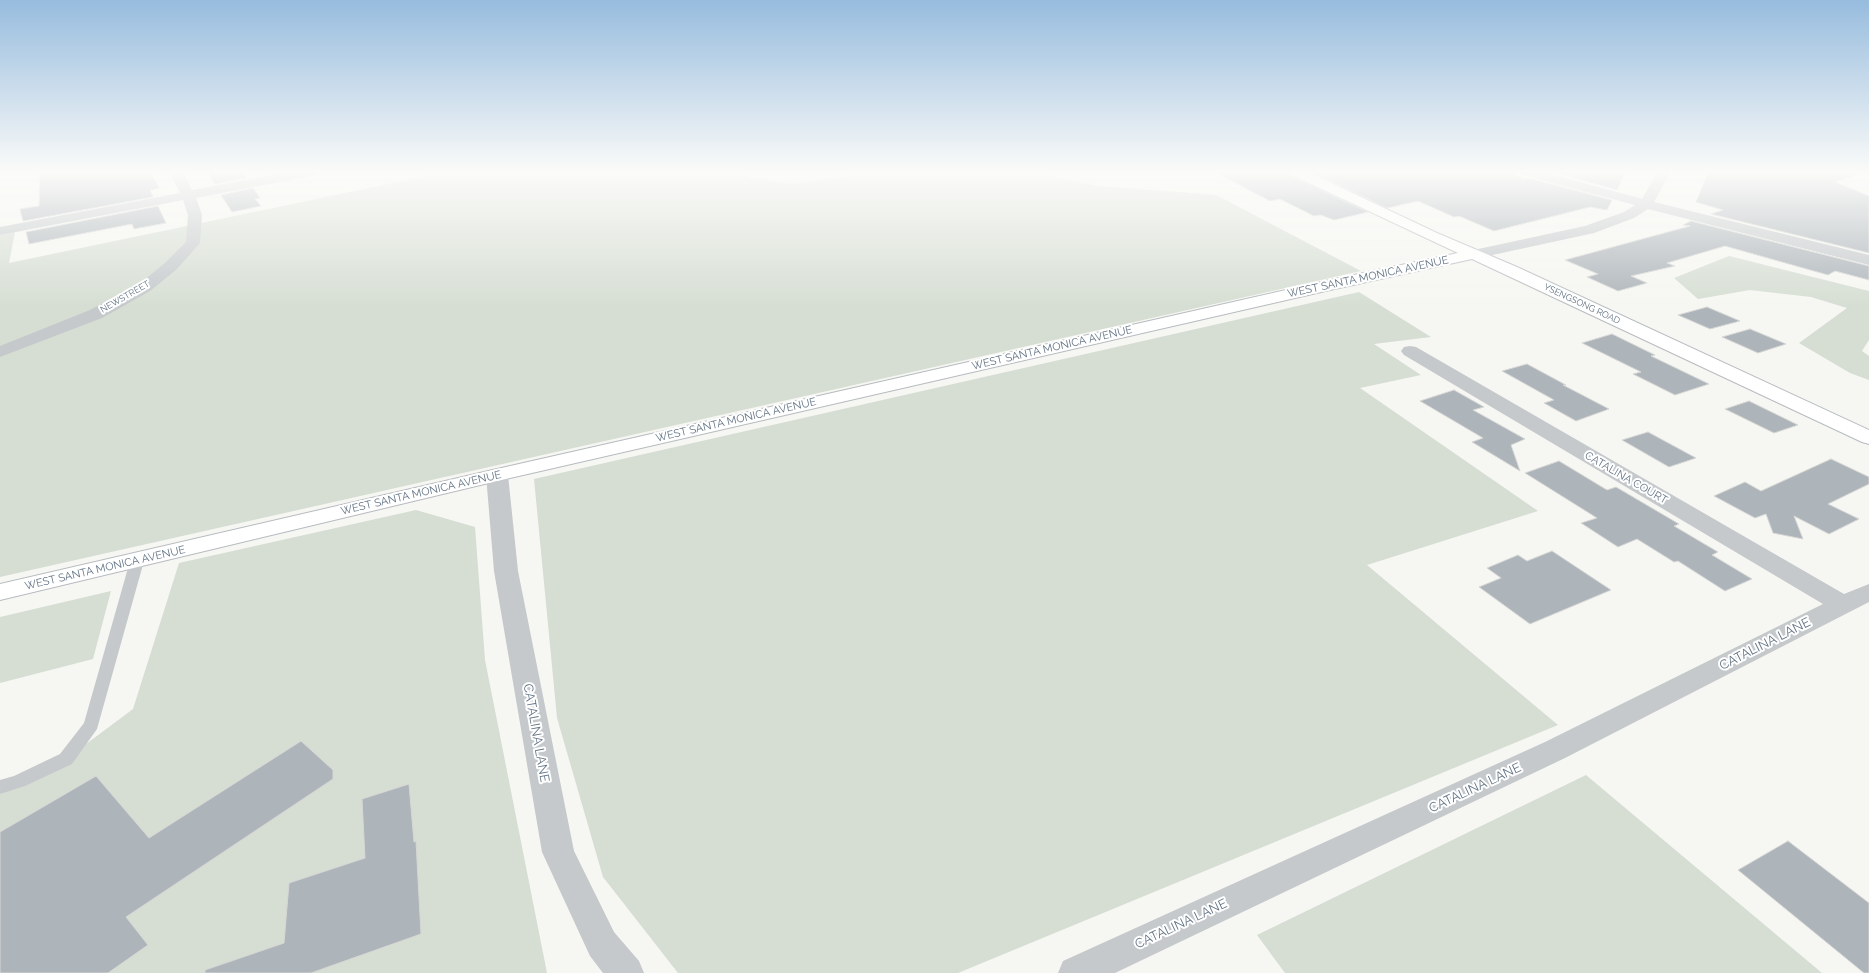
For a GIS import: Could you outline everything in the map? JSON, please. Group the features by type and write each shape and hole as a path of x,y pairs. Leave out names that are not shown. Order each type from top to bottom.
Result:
{"main road":[{"name":"YSENGSONG ROAD","path":"1393,216 1869,438"},
{"name":"WEST SANTA MONICA AVENUE","path":"0,592 137,561 497,475 1322,287 1474,254"}],"street":[{"path":"0,230 75,216"},
{"name":"NEWSTREET","path":"0,352 96,314 144,288 171,266 193,243 195,216"},
{"path":"1474,254 1589,230 1625,216"},
{"path":"1695,216 1869,260"},
{"name":"CATALINA COURT","path":"1410,351 1843,606"},
{"name":"CATALINA LANE","path":"497,475 506,571 558,852 602,944 626,973"},
{"name":"CATALINA LANE","path":"1076,973 1555,750 1869,592"}],"lane":[{"path":"0,787 19,781 66,759 91,725 137,561"}],"shaded area":[{"path":"233,216 1257,216 1361,271 0,577 0,235 15,232 9,263"},
{"path":"1729,256 1869,291 1869,340 1862,351 1869,356 1869,380 1850,373 1799,343 1847,308 1811,297 1750,290 1698,299 1674,278"},
{"path":"1359,292 1431,337 1374,344 1421,375 1360,388 1538,511 1367,565 1558,725 958,973 678,973 603,877 557,718 534,479"},
{"path":"416,510 475,527 485,660 547,973 0,973 0,787 66,759 133,709 179,563"},
{"path":"111,591 93,659 0,683 0,617"},
{"path":"1586,775 1822,973 1285,973 1257,935"}],"building":[{"path":"22,216 48,216 23,221"},
{"path":"105,216 163,216 166,223 134,229 132,224 29,244 26,232"},
{"path":"1325,216 1349,216 1334,220"},
{"path":"1460,216 1552,216 1494,231"},
{"path":"1721,216 1869,216 1869,253"},
{"path":"1691,221 1869,266 1869,280 1835,271 1828,275 1725,246 1667,263 1675,266 1631,276 1647,283 1618,291 1587,277 1598,274 1565,260 1690,226 1683,225"},
{"path":"1707,307 1740,321 1710,329 1678,315"},
{"path":"1750,329 1786,344 1758,353 1722,337"},
{"path":"1612,334 1655,355 1651,356 1709,384 1675,395 1633,374 1641,372 1582,343"},
{"path":"1527,364 1609,409 1576,421 1544,403 1554,400 1502,371"},
{"path":"1454,390 1484,407 1473,410 1525,439 1511,445 1520,471 1472,442 1483,438 1420,401"},
{"path":"1749,401 1798,425 1774,433 1725,409"},
{"path":"1648,432 1696,458 1669,467 1622,440"},
{"path":"1831,459 1869,477 1869,484 1828,504 1859,519 1829,534 1794,516 1803,539 1773,533 1766,514 1755,518 1714,496 1745,482 1761,491"},
{"path":"1559,461 1607,490 1616,487 1679,524 1674,526 1718,552 1712,555 1752,579 1725,591 1678,561 1674,562 1637,539 1618,547 1581,523 1597,518 1525,473"},
{"path":"1552,551 1611,590 1530,624 1479,587 1501,578 1487,568 1518,555 1527,561"},
{"path":"301,741 333,770 333,779 126,917 148,945 108,973 0,973 0,832 96,776 149,838"},
{"path":"409,784 414,842 416,841 421,934 311,973 205,973 205,970 284,943 289,883 365,858 362,799"},
{"path":"1788,841 1869,903 1869,973 1864,973 1738,870"}]}
